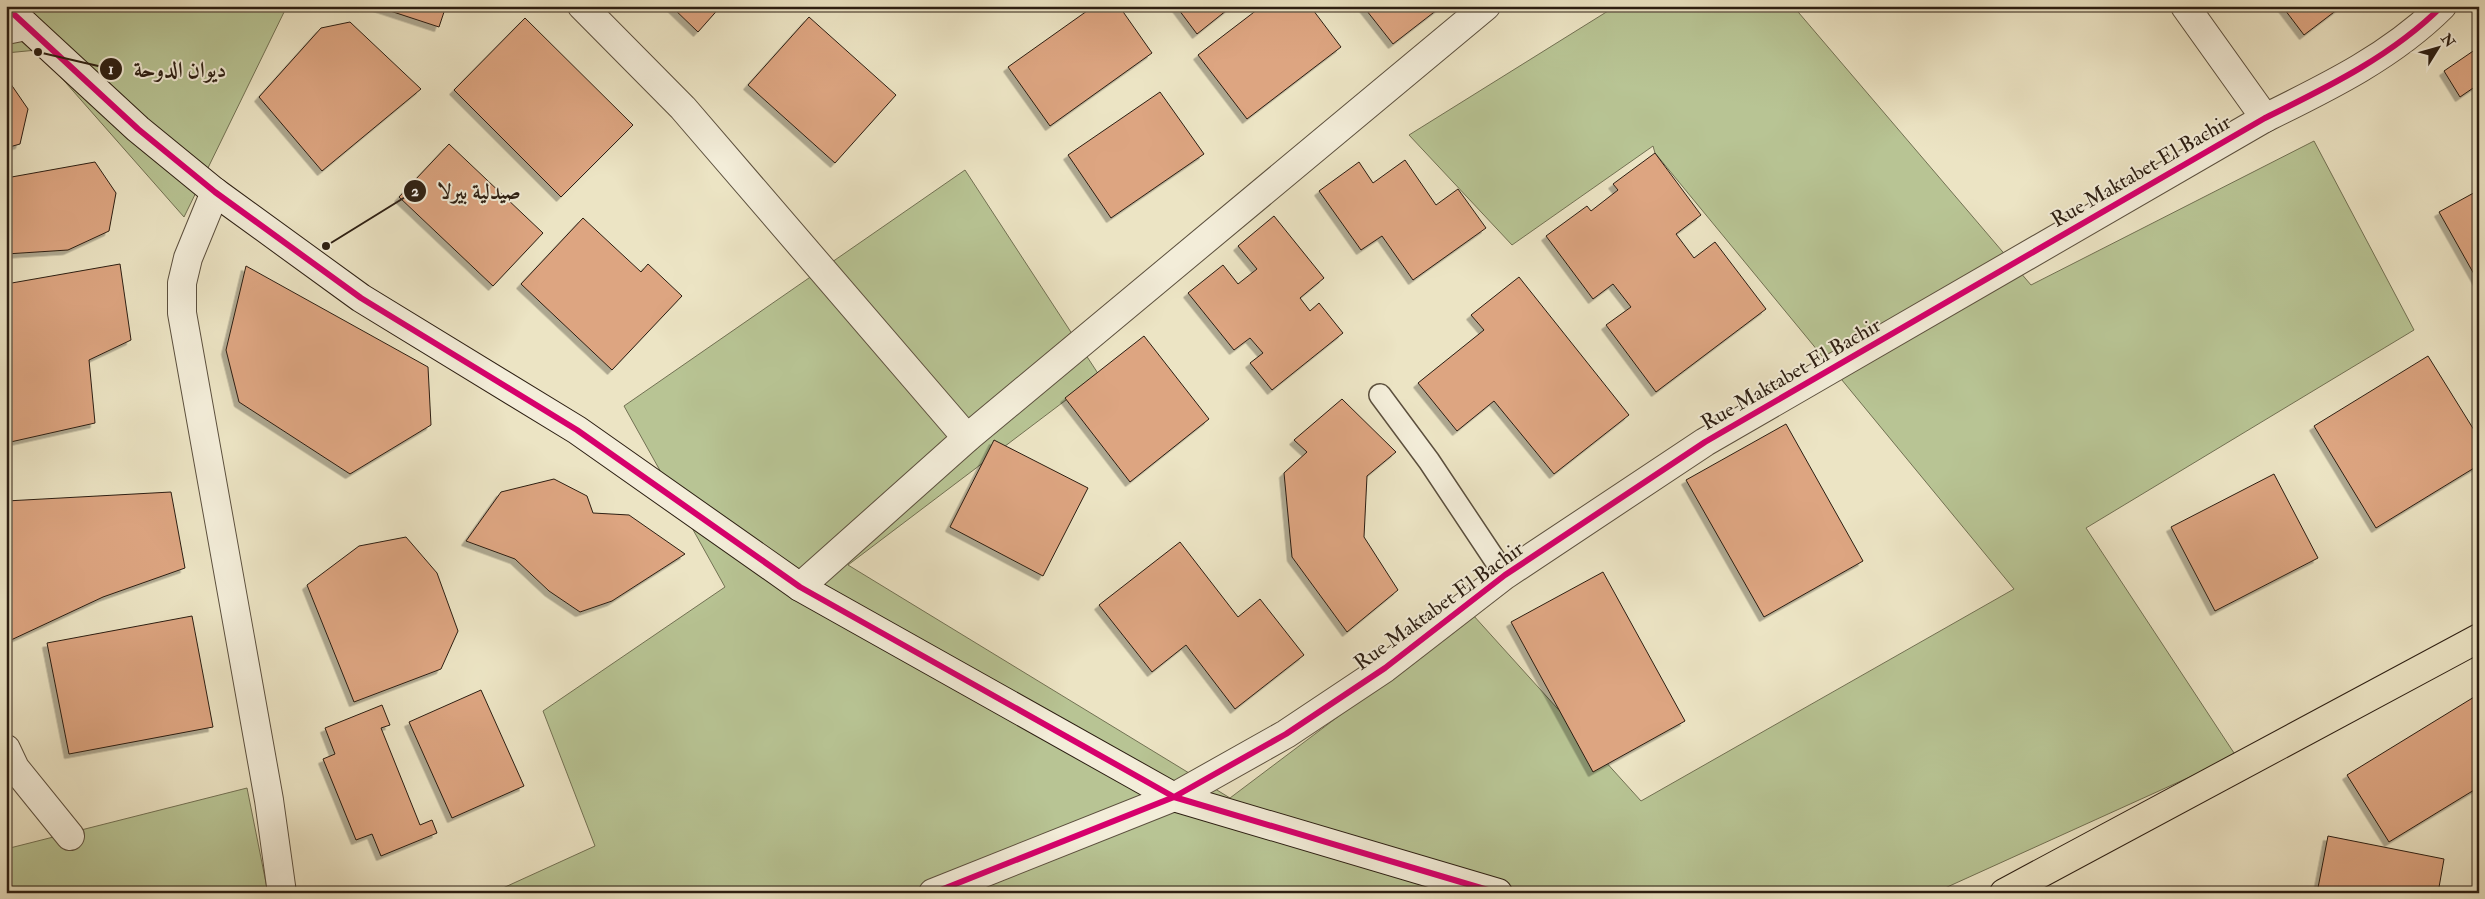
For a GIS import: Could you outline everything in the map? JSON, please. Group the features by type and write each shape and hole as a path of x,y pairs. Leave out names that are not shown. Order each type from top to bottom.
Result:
{"main road":[{"path":"2004,893 2479,638"}],"street":[{"path":"582,6 683,108 967,438"},
{"path":"800,587 967,438 1486,6"},
{"path":"2184,6 2265,118"},
{"name":"Rue Maktabet El Bachir","path":"933,893 1174,797 1286,734 1385,668 1505,575 1705,442 2265,118 2321,90 2393,49 2442,6"},
{"path":"6,8 16,28 215,192 361,298 577,430 800,587 1174,797 1498,893"},
{"path":"215,192 188,258 182,283 182,313 267,790 282,893"},
{"path":"6,748 15,768 70,836"}],"lane":[{"path":"1380,395 1429,462 1505,575"}],"green space":[{"path":"6,6 287,6 184,217 37,50 6,53"},
{"path":"1616,6 1793,6 2031,285 2314,141 2414,330 2086,528 2236,756 1934,893 492,893 595,846 543,711 725,587 624,406 965,170 1099,375 848,565 1230,798 1473,615 1641,801 2014,589 1655,153 1653,146 1512,245 1409,135"},
{"path":"247,788 268,893 6,893 6,849"}],"building":[{"path":"375,6 446,6 439,27"},
{"path":"671,6 721,6 698,32"},
{"path":"1094,6 1119,6 1152,53 1050,126 1008,67"},
{"path":"1176,6 1232,6 1197,34"},
{"path":"1262,6 1310,6 1341,47 1247,119 1198,55"},
{"path":"1363,6 1442,6 1393,44"},
{"path":"2282,6 2342,6 2304,35"},
{"path":"809,17 896,95 835,163 748,85"},
{"path":"525,18 633,125 561,197 454,90"},
{"path":"350,22 421,89 322,171 259,97 321,28"},
{"path":"2479,47 2479,84 2460,97 2444,71"},
{"path":"6,77 28,109 20,144 6,148"},
{"path":"1160,92 1204,154 1111,218 1068,155"},
{"path":"449,144 543,233 493,286 399,197"},
{"path":"1655,153 1701,215 1676,234 1694,258 1715,242 1766,309 1656,392 1606,325 1631,307 1613,284 1593,299 1546,236 1587,206 1591,211 1618,190 1613,184"},
{"path":"1405,160 1436,205 1458,189 1486,228 1413,280 1382,236 1361,250 1319,191 1359,162 1373,183"},
{"path":"95,162 116,193 109,231 68,250 6,254 6,178"},
{"path":"2479,190 2479,283 2439,212"},
{"path":"1274,216 1324,278 1300,298 1310,311 1319,303 1343,333 1272,390 1250,363 1263,353 1250,338 1234,350 1188,293 1223,265 1238,284 1257,269 1238,246"},
{"path":"583,218 641,272 648,264 682,296 612,370 521,284"},
{"path":"120,264 131,340 89,360 95,423 6,443 6,284"},
{"path":"246,266 428,367 431,425 350,474 239,402 226,350"},
{"path":"1519,277 1629,415 1554,474 1494,401 1457,431 1418,383 1484,330 1471,315"},
{"path":"1144,336 1209,419 1130,482 1065,398"},
{"path":"2428,356 2479,438 2479,465 2376,528 2314,426"},
{"path":"1342,399 1396,452 1367,476 1364,537 1398,590 1347,632 1292,557 1284,473 1307,452 1294,440"},
{"path":"1786,424 1863,561 1764,617 1686,480"},
{"path":"994,440 1088,488 1043,576 950,527"},
{"path":"2274,474 2318,558 2215,611 2171,527"},
{"path":"554,479 587,496 593,513 629,515 685,554 612,601 580,612 549,591 515,559 466,541 501,492"},
{"path":"171,492 185,568 103,597 11,640 6,585 6,501"},
{"path":"406,537 437,573 458,631 441,669 354,702 307,585 359,546"},
{"path":"1180,542 1238,617 1260,599 1304,655 1235,709 1186,645 1152,672 1099,605"},
{"path":"1603,572 1685,721 1593,772 1511,622"},
{"path":"192,616 213,727 69,754 47,643"},
{"path":"481,690 524,786 452,818 409,722"},
{"path":"2479,694 2479,787 2389,842 2347,775"},
{"path":"382,705 390,725 381,728 420,825 432,820 437,833 381,856 372,834 356,840 323,759 335,754 325,728"},
{"path":"2328,836 2444,859 2438,893 2317,893"}],"cycle path":[{"path":"933,893 1174,797 1286,734 1385,668 1505,575 1705,442 2265,118 2358,69 2402,40 2442,6"},
{"path":"6,7 138,129 215,192 361,298 577,430 800,587 1174,797 1498,893"}],"place":[{"name":"ديوان الدوحة","path":"38,52"},
{"name":"صيدلية بيرلا","path":"326,246"}]}
